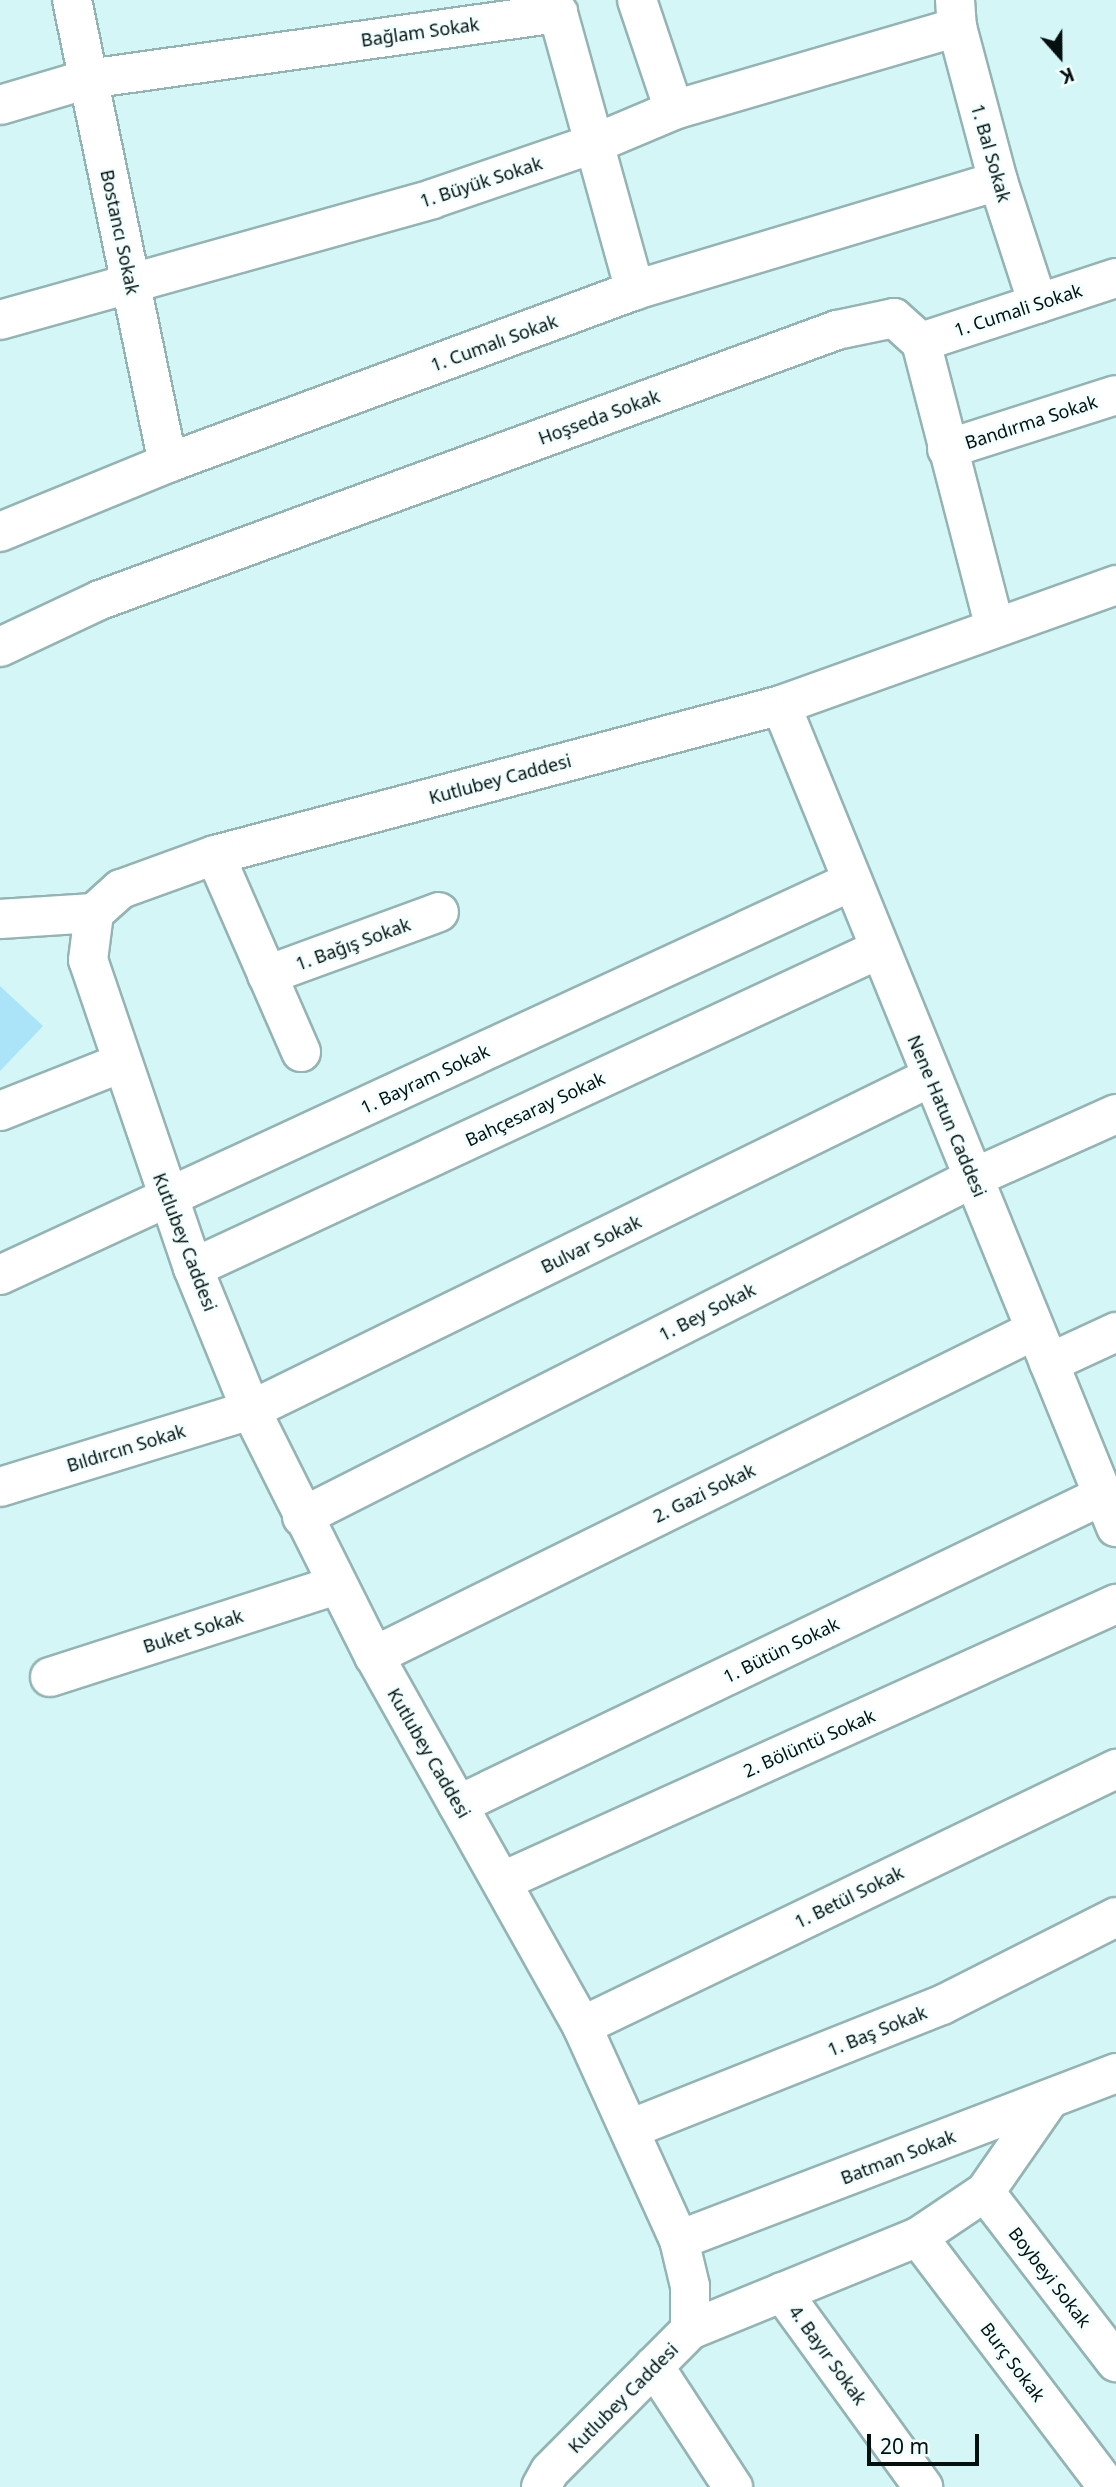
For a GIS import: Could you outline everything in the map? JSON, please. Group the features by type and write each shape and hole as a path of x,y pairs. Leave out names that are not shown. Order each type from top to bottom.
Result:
{"street":[{"name":"Bostancı Sokak","path":"72,0 168,463"},
{"path":"637,0 674,110"},
{"name":"Bağlam Sokak","path":"0,105 88,79 558,13 635,290"},
{"name":"1. Büyük Sokak","path":"0,320 432,199 596,143 674,110 956,13"},
{"name":"1. Bal Sokak","path":"956,13 998,181 1038,304"},
{"name":"1. Cumalı Sokak","path":"0,532 168,463 635,290 998,181"},
{"name":"1. Cumali Sokak","path":"921,342 1116,278"},
{"name":"Hoşseda Sokak","path":"0,647 100,600 837,330 894,318 921,342"},
{"path":"921,342 995,628"},
{"name":"Bandırma Sokak","path":"947,449 1116,395"},
{"name":"Kutlubey Caddesi","path":"550,2482 690,2330 690,2286 679,2240 582,2025 374,1656 302,1517 251,1410 168,1200 88,960 94,913 121,889 215,855 781,705 1116,585"},
{"name":"Nene Hatun Caddesi","path":"781,705 877,950 1113,1517"},
{"path":"215,855 301,1052"},
{"name":"1. Bayram Sokak","path":"0,1275 168,1200 850,882"},
{"name":"1. Bağış Sokak","path":"267,975 439,912"},
{"path":"0,919 94,913"},
{"name":"Bahçesaray Sokak","path":"193,1268 877,950"},
{"path":"0,1111 121,1063"},
{"name":"Bulvar Sokak","path":"251,1410 931,1077"},
{"name":"1. Bey Sokak","path":"302,1517 973,1178 1116,1114"},
{"name":"2. Gazi Sokak","path":"374,1656 1042,1347 1116,1332"},
{"name":"Bıldırcın Sokak","path":"0,1487 251,1410"},
{"name":"1. Bütün Sokak","path":"458,1805 1113,1517"},
{"name":"Buket Sokak","path":"50,1677 337,1585"},
{"name":"2. Bölüntü Sokak","path":"503,1881 1116,1604"},
{"name":"1. Betül Sokak","path":"582,2025 1116,1769"},
{"name":"1. Baş Sokak","path":"630,2129 942,2005 1116,1917"},
{"name":"Batman Sokak","path":"679,2240 1116,2073"},
{"path":"690,2330 918,2237 985,2192 1049,2100"},
{"name":"Boybeyi Sokak","path":"985,2192 1116,2362"},
{"name":"Burç Sokak","path":"918,2237 1108,2487"},
{"name":"4. Bayır Sokak","path":"782,2292 923,2487"},
{"path":"654,2366 733,2487"}],"building":[{"path":"0,986 43,1026 0,1071"}]}
